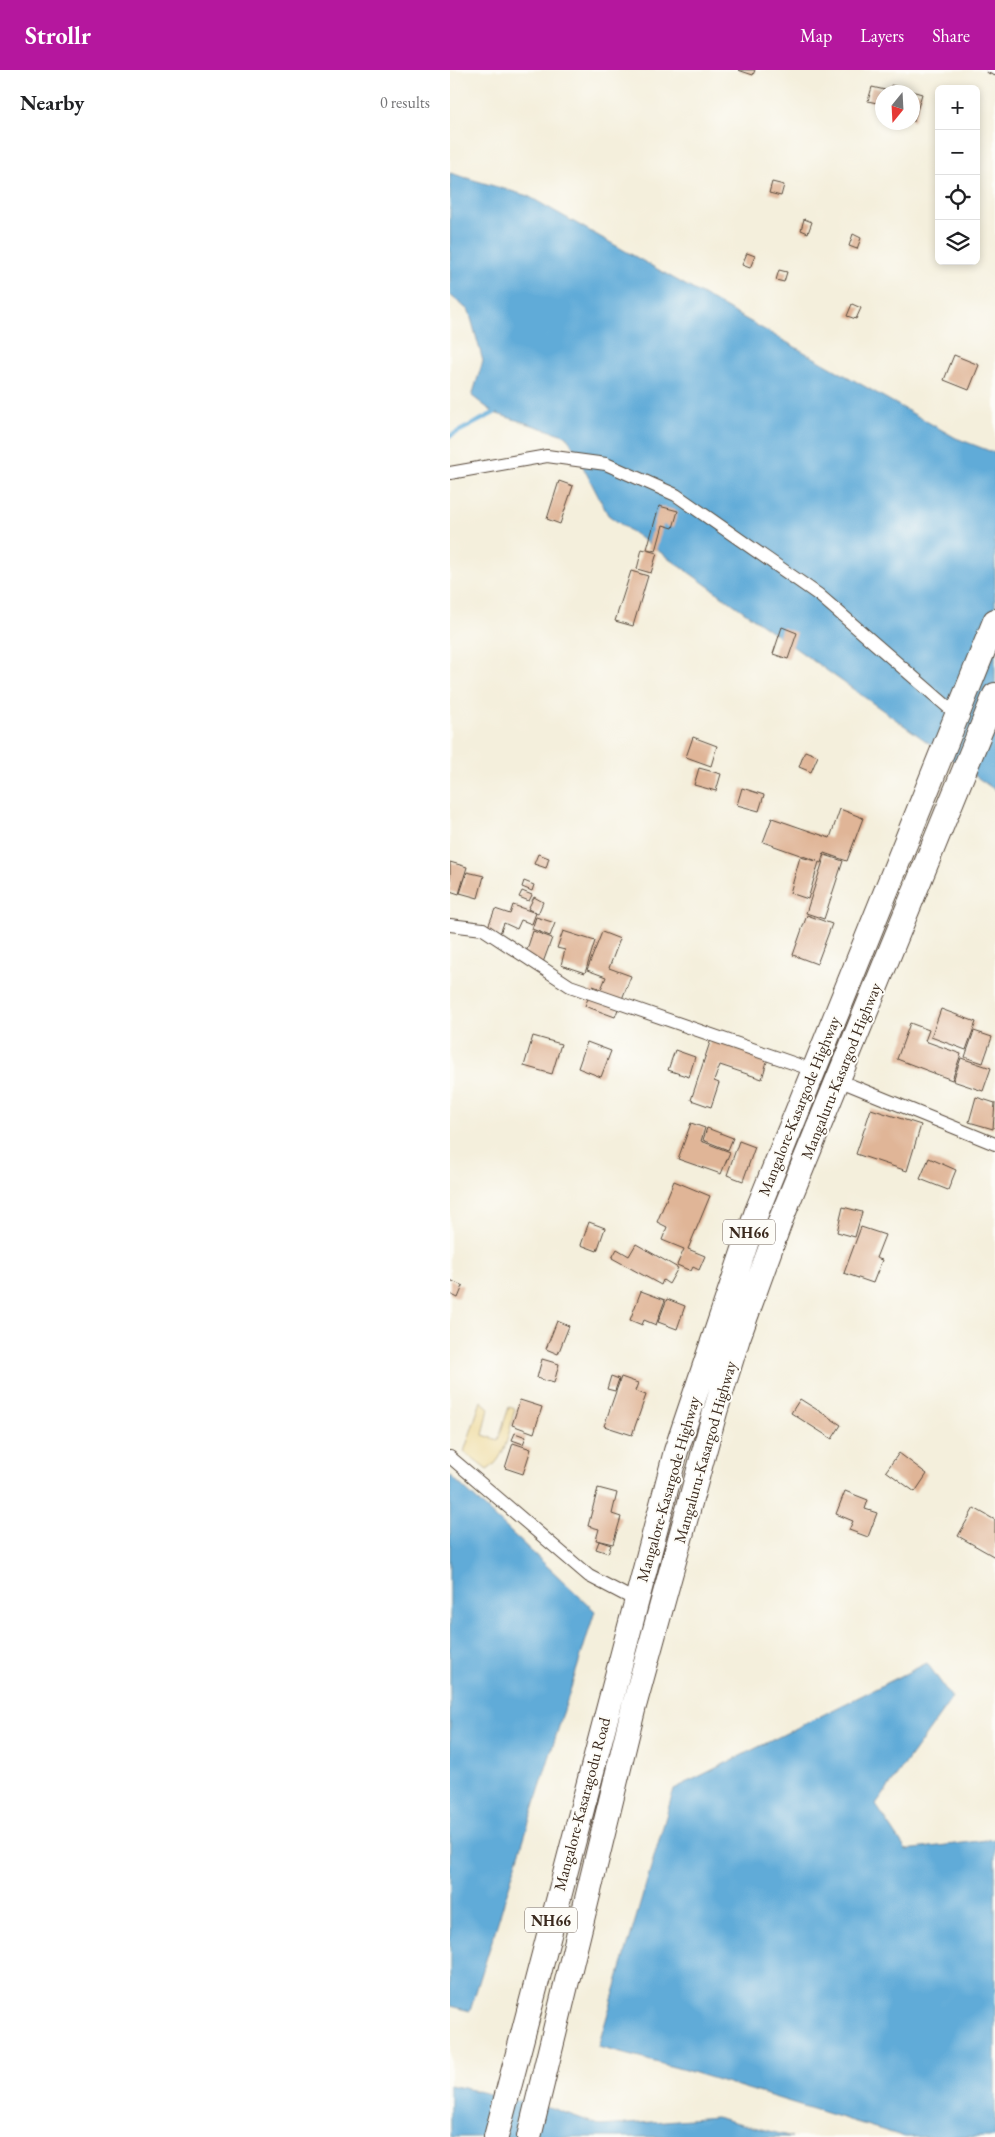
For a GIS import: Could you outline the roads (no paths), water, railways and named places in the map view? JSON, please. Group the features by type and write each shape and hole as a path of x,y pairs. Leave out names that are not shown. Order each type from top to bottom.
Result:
{"highway":[{"name":"NH66","path":"957,715 995,622"},
{"name":"Mangaluru-Kasargod Highway","path":"529,2137 634,1706 738,1338 781,1219 995,694"},
{"name":"Mangalore-Kasargode Highway","path":"609,1704 676,1450 757,1210 957,715"},
{"name":"Mangalore-Kasaragodu Road","path":"496,2137 609,1704"}],"street":[{"path":"450,473 547,456 606,464 676,495 818,595 957,715"},
{"path":"450,924 483,929 570,986 813,1070"},
{"path":"838,1080 995,1144"},
{"path":"450,1457 589,1576 637,1601"}],"lane":[{"path":"990,70 995,72"}],"water":[{"path":"450,173 528,196 956,438 995,453 995,790 608,515 567,436 494,413 472,396 483,361 469,311 450,295"},
{"path":"450,1475 595,1611 470,2011 450,2006"},
{"path":"927,1663 952,1698 876,1805 906,1850 995,1839 995,2137 905,2137 685,2070 598,2047 674,1789"},
{"path":"450,2085 552,2108 602,2126 715,2117 792,2137 450,2137"}],"waterway":[{"path":"450,436 494,413"}]}
